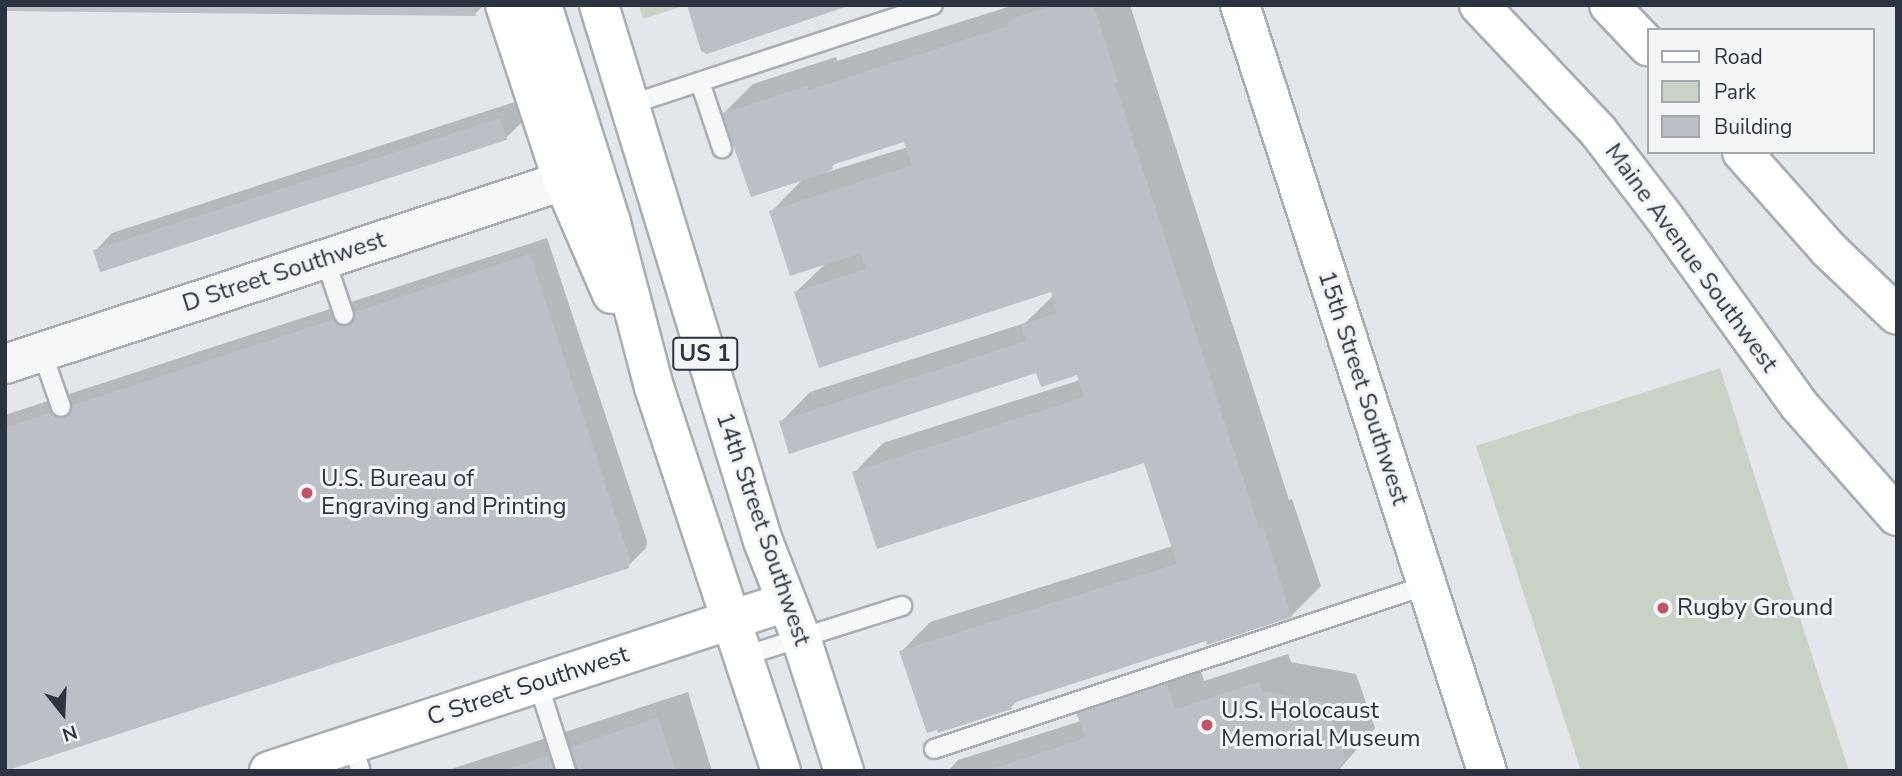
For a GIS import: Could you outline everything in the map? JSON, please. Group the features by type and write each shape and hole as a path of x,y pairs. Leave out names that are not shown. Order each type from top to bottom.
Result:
{"main road":[{"path":"505,5 563,181 654,387"},
{"name":"US 1","path":"542,5 611,223 654,387 781,771"},
{"name":"14th Street Southwest","path":"599,5 763,541 801,638 844,771"},
{"name":"15th Street Southwest","path":"1240,5 1487,771"},
{"name":"Maine Avenue Southwest","path":"1479,5 1598,131 1664,217 1799,405 1897,516"},
{"path":"1609,5 1646,44"},
{"path":"1744,154 1828,249 1897,315"},
{"name":"C Street Southwest","path":"269,771 357,757 538,683 786,602"}],"street":[{"name":"D Street Southwest","path":"5,364 563,181"}],"lane":[{"path":"629,105 933,5"},
{"path":"701,82 722,148"},
{"path":"325,259 344,315"},
{"path":"42,352 61,407"},
{"path":"934,749 1427,585"},
{"path":"744,656 902,606"},
{"path":"538,683 566,771"}],"green space":[{"path":"639,5 686,5 643,19"},
{"name":"Rugby Ground","path":"1720,368 1849,771 1581,771 1476,446"}],"building":[{"path":"5,5 473,5 476,16 5,11"},
{"path":"687,5 848,6 707,54 701,51"},
{"path":"1055,5 1094,6 1118,82 1115,83 1187,306 1259,528 1263,527 1292,617 1207,645 1206,641 1010,704 1012,709 938,733 937,730 927,733 899,651 1177,564 1144,463 877,549 852,472 1084,397 1077,375 1041,387 1036,373 789,454 779,421 1026,341 1021,325 1057,313 1051,292 819,368 794,292 866,269 861,253 790,276 769,211 912,165 904,142 832,165 833,169 823,174 751,197 722,113 807,86 808,90 1008,26 1007,23 1017,17"},
{"path":"500,118 507,140 100,272 93,250"},
{"name":"U.S. Bureau of Engraving and Printing","path":"530,254 630,559 629,568 5,771 5,428"},
{"name":"U.S. Holocaust Memorial Museum","path":"1166,681 1175,709 1259,682 1262,691 1326,703 1346,759 1336,771 986,771 1085,738 1076,711"},
{"path":"656,718 659,720 676,771 502,771"}],"place":[{"name":"U.S. Bureau of Engraving and Printing","path":"307,493"},
{"name":"Rugby Ground","path":"1663,608"},
{"name":"U.S. Holocaust Memorial Museum","path":"1207,725"}]}
